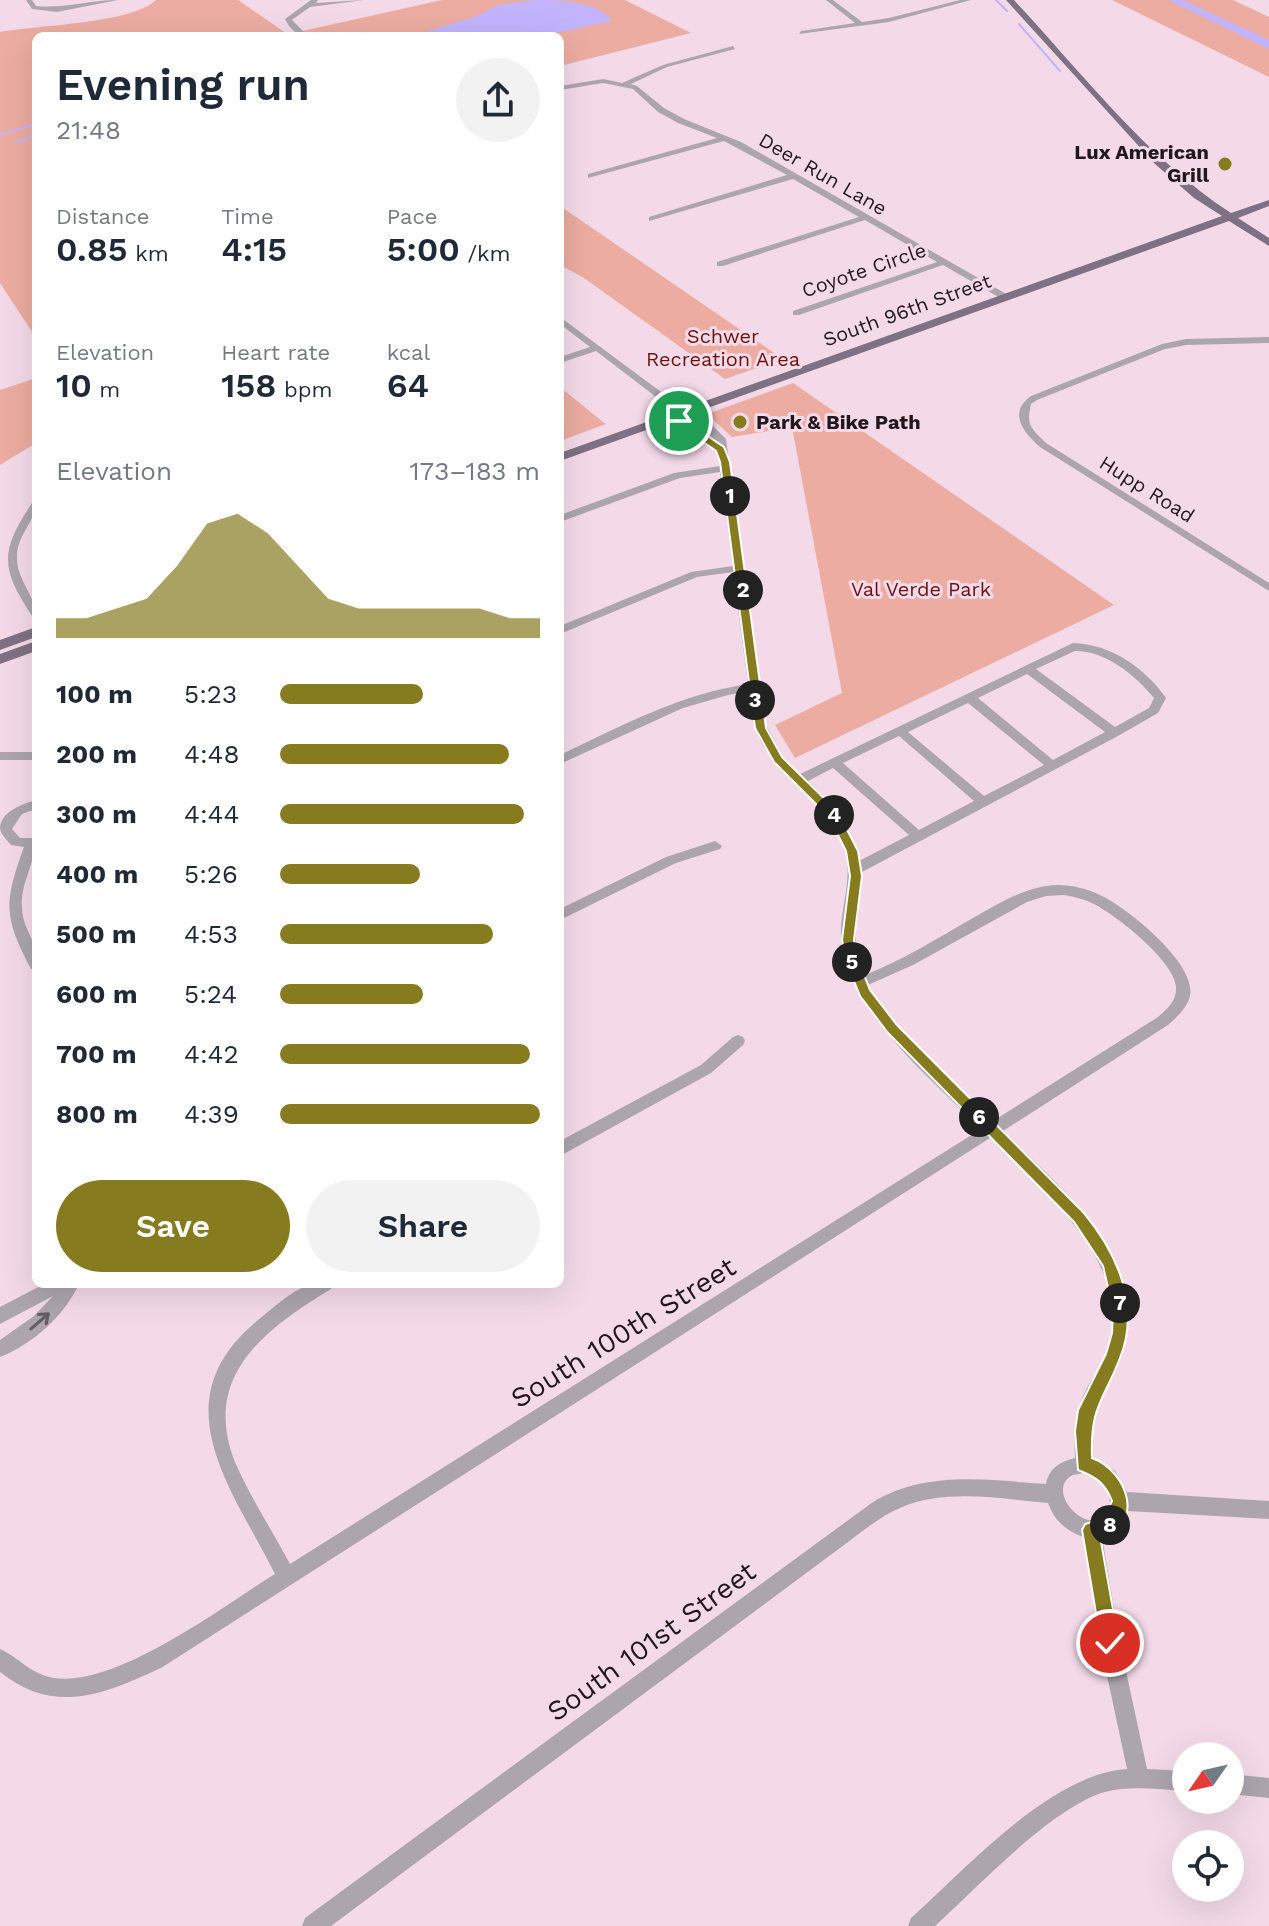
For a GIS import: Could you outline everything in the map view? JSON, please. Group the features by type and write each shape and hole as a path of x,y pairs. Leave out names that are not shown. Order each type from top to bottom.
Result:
{"main road":[{"path":"1010,0 1111,112 1111,120 1142,162 1220,215 1269,243"},
{"name":"South 96th Street","path":"564,455 674,411 1220,215 1269,193"},
{"name":"South 96th Street","path":"1220,215 1269,203"},
{"path":"1220,215 1269,257"},
{"name":"South 96th Street","path":"564,445 674,411 689,411 999,294"},
{"path":"0,645 32,633"},
{"path":"0,659 32,647"}],"street":[{"path":"29,0 34,8 47,10 115,0"},
{"path":"300,32 288,19 313,2 361,0"},
{"path":"829,0 859,23"},
{"path":"921,0 930,10"},
{"path":"801,33 889,20 968,0"},
{"path":"564,87 590,82 625,84 665,66 733,48"},
{"name":"Deer Run Lane","path":"625,84 643,91 661,110 793,176 999,294"},
{"path":"591,176 724,139"},
{"path":"652,219 793,176"},
{"path":"720,264 866,217"},
{"name":"Coyote Circle","path":"796,313 944,262"},
{"path":"564,323 721,449"},
{"name":"Hupp Road","path":"1269,340 1186,342 1162,347 1034,398 1023,420 1028,431 1043,445 1269,588"},
{"path":"564,359 597,348"},
{"path":"689,411 714,429 721,439 753,687 764,735 778,759 823,802 839,822 852,851 856,869 848,940 860,982 884,1020 1066,1203 1095,1238 1110,1264 1121,1309 1120,1333 1113,1356 1086,1410 1084,1464"},
{"path":"564,518 678,475 726,468"},
{"path":"32,510 15,536 10,563 15,583 32,608"},
{"path":"564,628 695,574 740,568"},
{"path":"0,588 15,583"},
{"path":"798,780 1080,646 1112,658 1137,675 1160,698 1154,710 1114,733 856,869"},
{"path":"1028,669 1114,733"},
{"path":"564,758 688,703 718,692 753,687"},
{"path":"970,698 1052,765"},
{"path":"900,731 983,802"},
{"path":"0,756 32,756"},
{"path":"835,763 918,836"},
{"path":"32,805 17,811 5,829 16,842 32,843"},
{"path":"564,913 671,860 715,846"},
{"path":"32,848 15,891 12,911 32,957"},
{"name":"South 100th Street","path":"0,1659 23,1679 47,1688 75,1690 111,1682 154,1661 1163,1021 1177,1008 1183,992 1179,973 1170,959 1136,929 1093,898 1067,891 1042,892 1022,898 892,970 860,982"},
{"path":"564,1147 706,1069 738,1041"},
{"path":"0,1316 52,1288"},
{"path":"0,1349 43,1319 61,1302 69,1288"},
{"path":"287,1578 222,1449 218,1407 226,1375 247,1339 271,1317 318,1288"},
{"path":"1084,1464 1095,1467 1112,1481 1121,1501 1120,1511 1110,1526 1091,1530 1080,1527 1062,1514 1054,1494 1055,1484 1065,1469 1084,1464"},
{"name":"South 101st Street","path":"313,1926 841,1535 895,1500 929,1491 966,1488 1054,1494"},
{"path":"1121,1501 1269,1510"},
{"path":"1091,1530 1110,1643 1139,1778"},
{"path":"919,1926 1059,1805 1103,1783 1139,1778 1172,1780"},
{"path":"1244,1785 1269,1788"}],"green space":[{"path":"156,0 238,0 284,32 32,32 32,332 0,283 0,32 105,19 143,8"},
{"path":"442,0 625,0 691,33 564,65 564,32 298,32"},
{"path":"1112,0 1233,0 1269,17 1269,77"},
{"name":"Schwer Recreation Area","path":"564,209 783,359 725,379 584,278 564,267"},
{"path":"32,379 32,445 0,465 0,390"},
{"name":"Val Verde Park","path":"793,383 1114,605 795,758 775,725 842,693 792,427 732,437 707,414"},
{"path":"564,390 603,422 606,424 564,440"}],"shaded area":[{"path":"534,0 566,1 597,9 612,21 561,32 425,32 477,16 498,5"}],"waterway":[{"path":"996,0 1007,11"},
{"path":"1174,0 1269,45"},
{"path":"1019,24 1060,71"},
{"path":"0,135 32,125"},
{"path":"15,143 32,137"}],"place":[{"name":"Lux American Grill","path":"1225,164"},
{"name":"Park & Bike Path","path":"740,422"}],"route":[{"path":"679,421 706,442 721,449 725,462 753,687 761,728 778,759 834,815 852,851 856,876 848,940 852,962 864,993 892,1029 1066,1203 1095,1238 1110,1264 1121,1309 1120,1333 1113,1356 1086,1410 1083,1431 1084,1464 1104,1473 1118,1490 1121,1501 1120,1511 1110,1526 1091,1530 1110,1643"}]}
